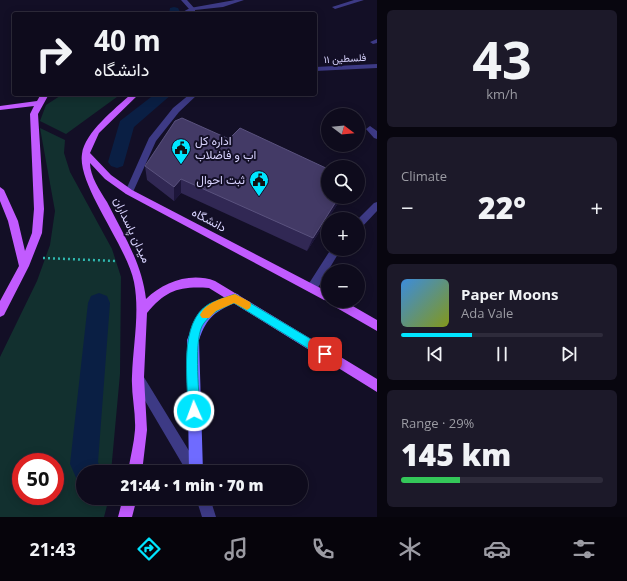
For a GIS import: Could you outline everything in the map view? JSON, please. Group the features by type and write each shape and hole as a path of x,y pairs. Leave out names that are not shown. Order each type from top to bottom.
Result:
{"main road":[{"path":"0,312 24,266 37,232 39,209 34,114 44,96"},
{"path":"86,153 96,132 133,96"},
{"path":"0,108 39,103"},
{"name":"دانشگاه","path":"86,153 108,177 129,192 321,294"},
{"name":"میدان پاسداران","path":"86,153 86,167 92,183 133,262 139,282 142,311 138,377 141,430 136,465"},
{"path":"0,190 13,221 24,266"},
{"path":"142,311 153,297 172,285 192,282 211,284 377,386"},
{"path":"195,465 193,340 199,321 212,308 235,298"},
{"path":"346,308 377,326"},
{"path":"125,517 128,505"}],"street":[{"path":"184,0 192,12 241,0"},
{"path":"334,7 361,0"},
{"name":"فلسطین ۱۱","path":"317,69 377,66"},
{"path":"129,192 152,140 176,110 192,96"},
{"path":"370,129 377,136"},
{"path":"365,218 377,205"},
{"path":"312,288 332,256"},
{"path":"138,377 191,465"},
{"path":"205,505 209,517"}],"path":[{"path":"24,266 38,258 133,262"}],"green space":[{"path":"60,96 118,96 66,134 40,121 46,105"},
{"path":"40,128 65,140 64,153 70,172 112,249 121,277 120,374 112,465 76,465 76,505 107,505 104,517 0,517 0,357 37,281 50,245 55,211"}],"building":[{"path":"182,118 229,139 240,128 321,166 321,204 335,204 329,212 321,212 321,225 313,238 181,179 174,187 145,166 175,121"}],"waterway":[{"path":"117,162 126,125 162,96"},
{"path":"84,465 99,303"}],"slow traffic":[{"path":"205,315 212,308 235,298 247,305"}],"place":[{"name":"اداره کل اب و فاضلاب","path":"181,165"},
{"name":"ثبت احوال","path":"259,197"}],"route":[{"path":"194,411 192,364 193,340 199,321 212,308 235,298 325,354"}]}
